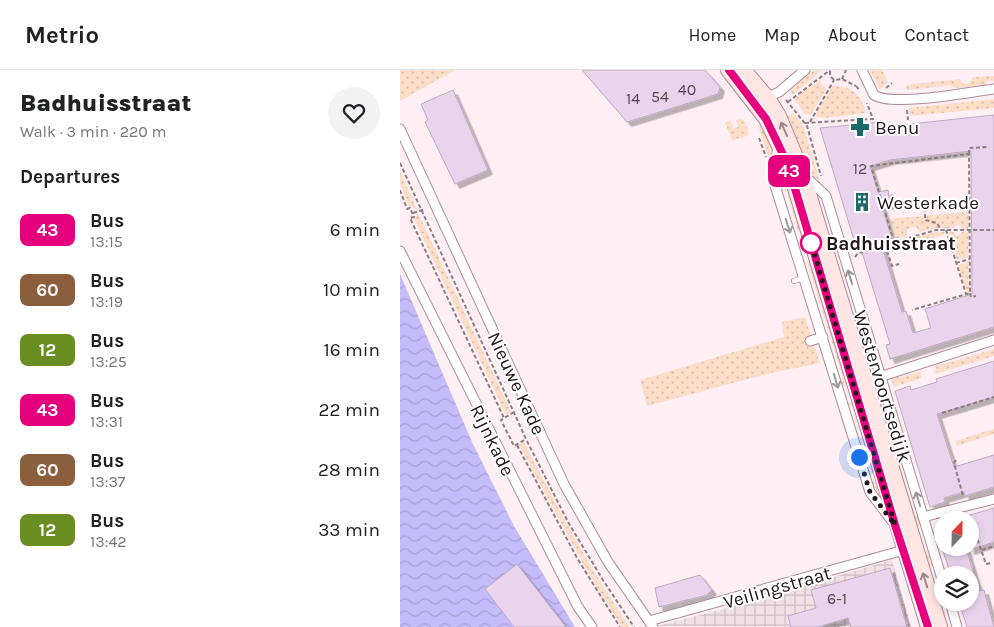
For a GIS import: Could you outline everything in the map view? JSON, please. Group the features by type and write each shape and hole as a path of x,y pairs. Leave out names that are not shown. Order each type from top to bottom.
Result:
{"main road":[{"name":"Westervoortsedijk","path":"728,70 753,100 779,144 788,165 940,627"},
{"name":"Westervoortsedijk","path":"744,70 774,95 802,174 860,383 895,525 928,627"}],"street":[{"path":"753,100 774,95 805,70"},
{"path":"862,70 871,90 881,98 908,100 994,89"},
{"name":"Nieuwe Kade","path":"400,129 564,484 608,562 651,624"},
{"name":"Westervoortsedijk","path":"779,144 773,179 870,492 895,525"},
{"name":"Westervoortsedijk","path":"802,174 824,193 938,566"},
{"name":"Rijnkade","path":"400,251 511,476 578,607 592,627"},
{"path":"810,341 823,337"},
{"path":"860,383 880,375 994,340"},
{"path":"923,517 994,498"},
{"name":"Veilingstraat","path":"651,624 904,550"},
{"path":"953,611 957,627"}],"lane":[{"path":"794,281 805,278"}],"path":[{"path":"788,102 830,70 834,80"},
{"path":"842,79 846,70"},
{"path":"834,80 842,79 871,90"},
{"path":"810,122 834,80"},
{"path":"774,95 788,102 805,123 824,193"},
{"path":"907,106 908,120"},
{"path":"805,123 873,119"},
{"path":"757,130 773,179"},
{"path":"976,296 971,297 970,293 969,148 988,147"},
{"path":"894,242 871,166 969,154"},
{"name":"Nieuwe Kade","path":"400,163 526,439 568,522 634,627"},
{"path":"964,169 969,169"},
{"name":"Nieuwe Kade","path":"400,190 407,210 410,208 413,213 414,217 410,218 504,418"},
{"path":"925,201 925,220 937,223 941,230"},
{"path":"413,213 420,210"},
{"path":"845,262 853,260 858,253 941,230 994,230"},
{"path":"946,230 966,294"},
{"path":"885,245 892,266 899,264"},
{"path":"956,263 970,259"},
{"path":"912,310 970,293"},
{"path":"942,414 994,397"},
{"path":"503,435 507,433 501,420 514,412"},
{"name":"Nieuwe Kade","path":"507,433 514,446 517,444 584,571 620,627"},
{"path":"517,444 526,439"},
{"path":"956,460 954,463 966,507 981,550 986,564 992,562"},
{"path":"981,550 994,546"}],"shaded area":[{"path":"400,70 455,70 400,101"},
{"path":"814,70 822,70 793,95 790,90"},
{"path":"870,70 882,70 888,82 880,90"},
{"path":"994,76 994,81 988,81 986,85 954,88 951,85 907,90 906,85 960,79 962,83 968,84 973,77"},
{"path":"821,79 820,82 826,89 811,115 804,113 794,99"},
{"path":"832,86 845,87 855,92 866,113 824,118 815,116"},
{"path":"994,99 994,108 910,116 909,108"},
{"path":"794,114 804,127 820,182 805,168 784,117"},
{"path":"742,119 746,123 749,135 732,141 725,122 730,121 734,128 738,127 736,120"},
{"path":"765,123 773,147 770,161 758,125"},
{"path":"780,158 803,230 798,231 787,192 781,189 777,177"},
{"path":"400,171 417,210 415,211 412,206 409,207 400,183"},
{"path":"968,212 968,229 963,229 958,224 954,228 935,228 920,232 916,227 911,227 907,230 907,236 896,239 889,219"},
{"path":"418,213 511,412 506,415 414,219"},
{"path":"944,232 945,234 889,252 887,246 931,233"},
{"path":"948,232 953,232 957,236 963,232 968,232 968,257 957,260"},
{"path":"810,259 851,385 842,387 843,378 807,261"},
{"path":"968,262 969,292 967,293 958,265"},
{"path":"805,317 820,363 771,373 647,406 640,380 784,337 782,322"},
{"path":"994,349 994,356 935,374 936,363 939,362 941,365"},
{"path":"918,368 922,378 894,387 891,379 897,375 899,378 919,372"},
{"path":"882,393 887,407 884,412 915,515 920,518 922,525 913,528 873,395"},
{"path":"855,401 885,503 872,485 874,479 852,406 848,405 848,403"},
{"path":"994,429 994,434 957,446 955,441"},
{"path":"524,442 587,560 630,627 622,627 587,571 519,445"},
{"path":"930,549 934,565 930,566 934,579 934,598 920,552"},
{"path":"892,560 911,627 657,626 720,610"},
{"path":"938,611 944,611 949,627 943,627"}],"water":[{"path":"400,274 472,442 514,526 575,627 400,627"}],"building":[{"path":"582,70 705,70 720,87 718,94 627,122"},
{"path":"453,90 488,170 455,184 425,122 428,120 421,104"},
{"path":"994,115 994,327 890,359 886,345 890,344 861,249 857,250 820,128 881,122 882,127","holes":["971,151 972,294 925,309 931,328 913,333 906,311 902,312 881,243 892,239 882,206 890,204 888,190 878,192 870,166 890,160"]},
{"path":"994,361 994,397 937,414 954,467 994,455 994,487 965,496 964,492 944,498 945,502 930,507 895,391 910,386 911,390 937,382 936,379"},
{"path":"994,508 994,542 979,547 979,512"},
{"path":"945,556 968,556 971,566 948,566"},
{"path":"517,564 566,627 514,627 485,589"},
{"path":"890,568 907,627 851,627 848,618 818,627 791,627 788,616 816,608 811,590"},
{"path":"700,575 712,590 707,595 659,607 655,588"},
{"path":"984,590 994,627 967,627 962,611 979,611 979,591"}],"bus line":[{"name":"43","path":"729,70 766,119 788,165 859,398 895,525 928,627"}],"place":[{"name":"Benu","path":"860,127"},
{"name":"Westerkade","path":"862,202"},
{"name":"Badhuisstraat","path":"811,243"}],"route":[{"path":"811,243 809,236 859,398 895,525 870,492 859,457"}]}
